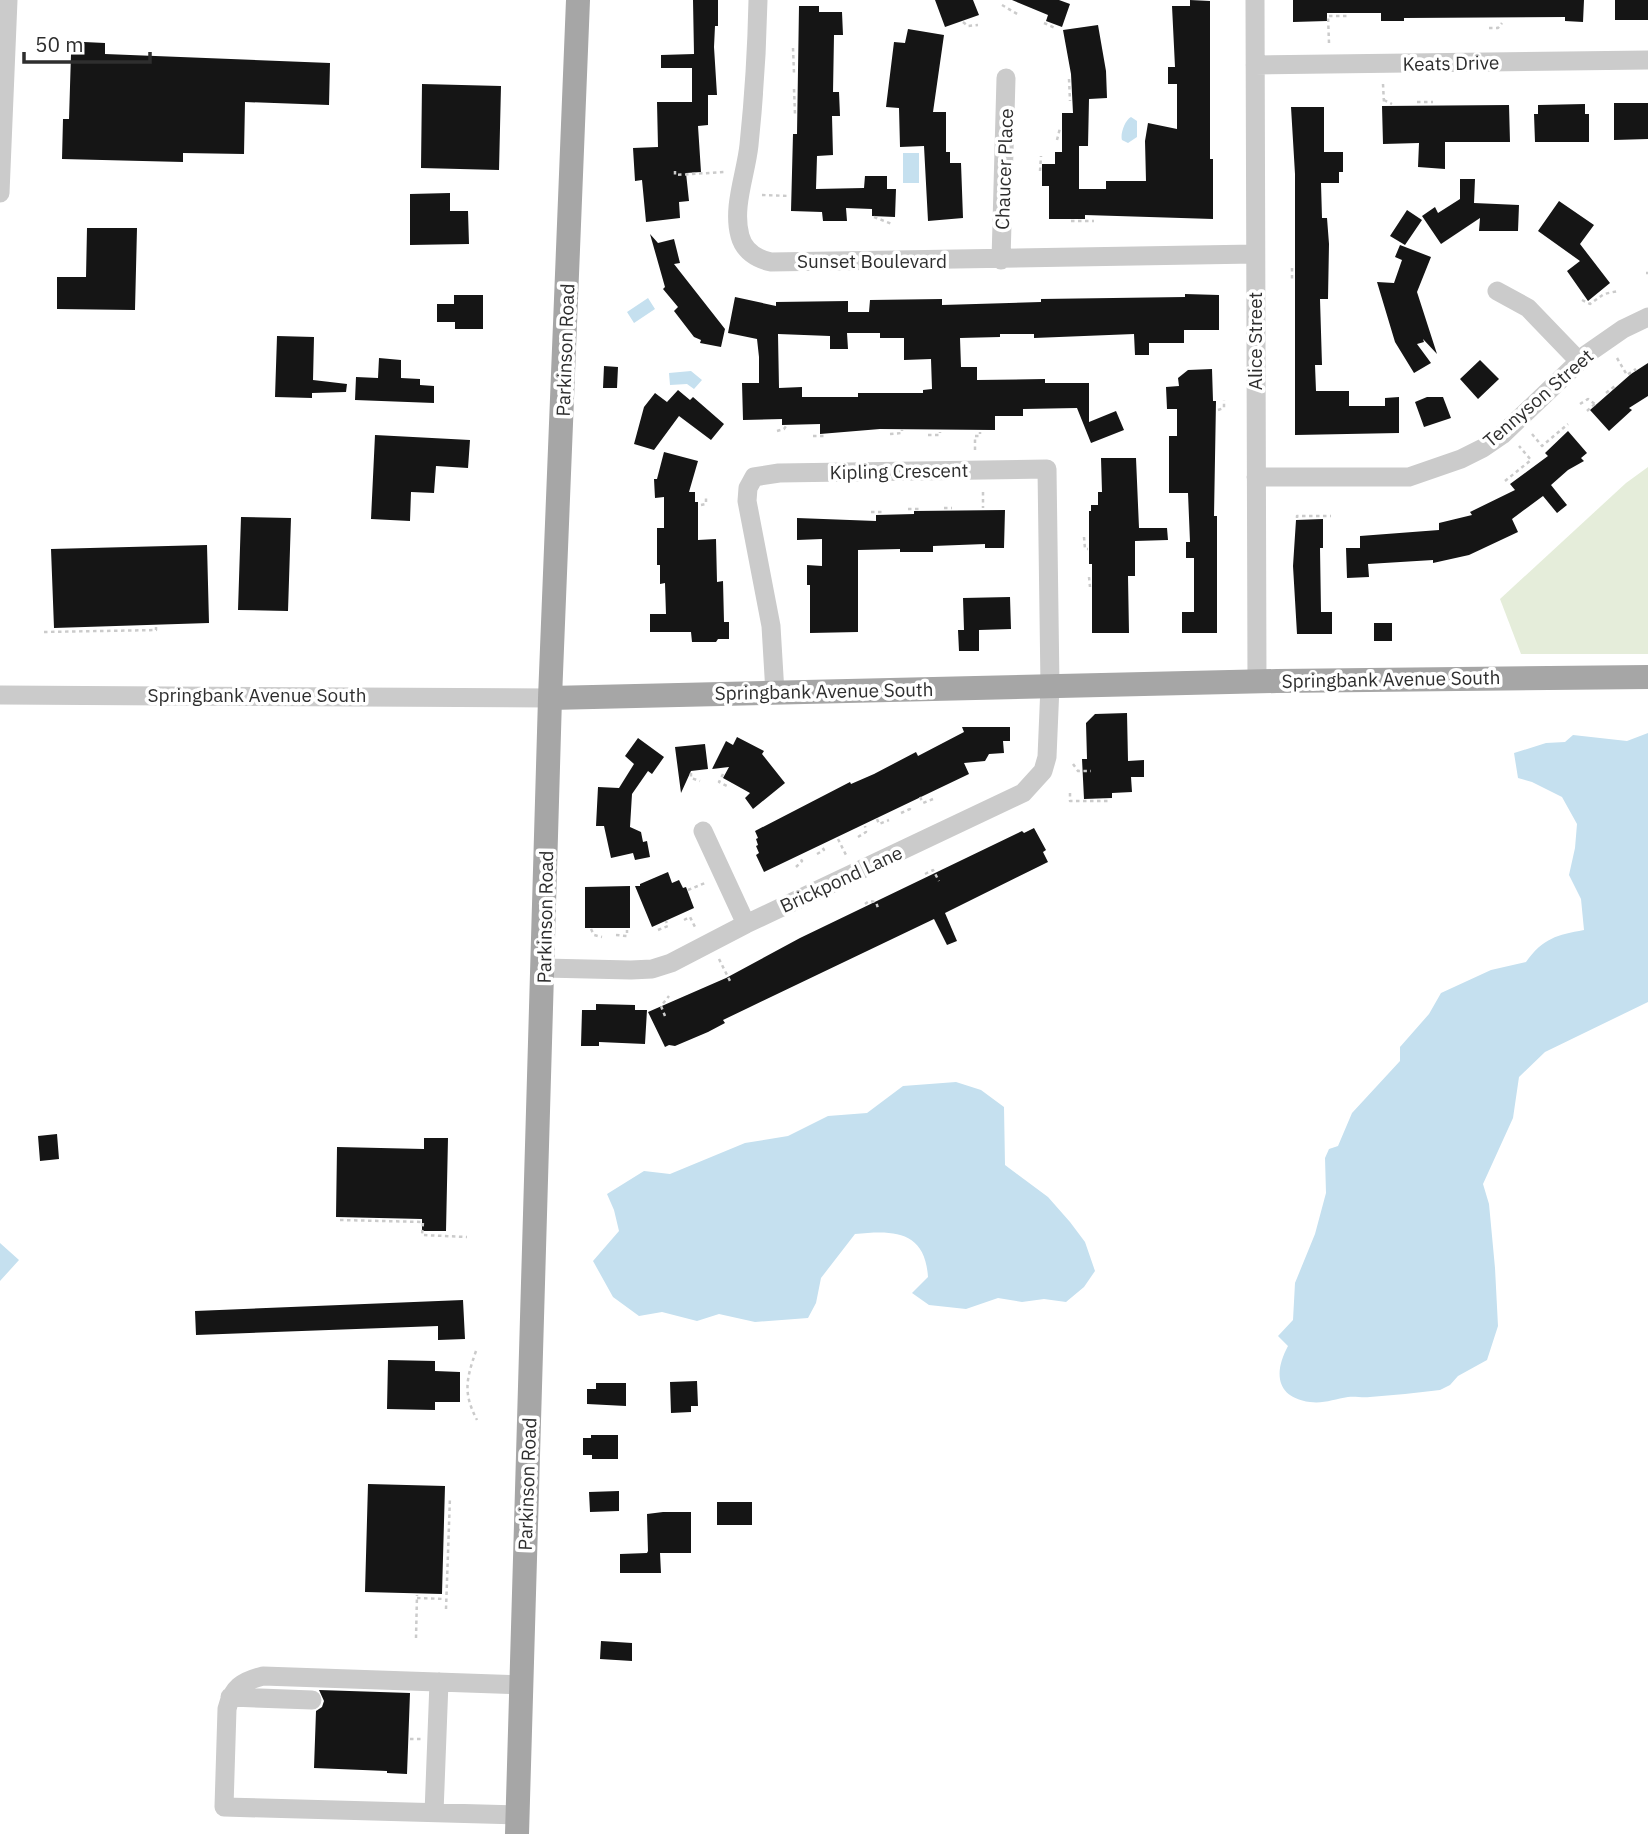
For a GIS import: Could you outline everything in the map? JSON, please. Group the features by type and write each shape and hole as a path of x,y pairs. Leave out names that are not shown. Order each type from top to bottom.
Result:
{"main road":[{"name":"Parkinson Road","path":"517,1824 550,698 578,0"},
{"name":"Springbank Avenue South","path":"550,698 1050,685 1648,677"}],"street":[{"path":"0,193 8,0"},
{"name":"Sunset Boulevard","path":"758,0 756,81 749,148 737,217 743,246 761,260 1001,260 1255,254"},
{"name":"Alice Street","path":"1255,0 1257,682"},
{"name":"Keats Drive","path":"1255,65 1648,60"},
{"name":"Chaucer Place","path":"1001,260 1006,78"},
{"path":"1497,292 1528,308 1579,361"},
{"name":"Tennyson Street","path":"1256,477 1409,477 1439,468 1483,448 1502,435 1579,361 1604,341 1648,317"},
{"name":"Kipling Crescent","path":"775,693 771,625 747,501 748,488 754,477 779,473 1047,470 1050,685"},
{"name":"Brickpond Lane","path":"544,968 652,969 671,963 746,924 1025,791 1043,771 1047,757 1050,685"},
{"name":"Springbank Avenue South","path":"0,695 550,698"},
{"path":"703,831 746,924"},
{"path":"517,1824 434,1812 224,1807 227,1709 237,1687 247,1680 263,1676 521,1685"},
{"path":"434,1812 439,1682"},
{"path":"230,1698 312,1700"}],"path":[{"path":"1002,5 1020,15"},
{"path":"1329,43 1328,16 1348,16"},
{"path":"962,22 968,26 978,25"},
{"path":"1044,23 1055,28"},
{"path":"1489,28 1499,28 1502,23"},
{"path":"793,48 794,73"},
{"path":"1069,79 1070,101"},
{"path":"1383,84 1384,102 1392,104"},
{"path":"794,89 795,114"},
{"path":"1417,102 1433,102"},
{"path":"1057,140 1060,128"},
{"path":"1040,171 1041,156"},
{"path":"675,171 675,175 725,172"},
{"path":"762,195 790,196"},
{"path":"874,217 892,224"},
{"path":"1071,221 1094,221"},
{"path":"1292,268 1292,279"},
{"path":"1582,300 1590,304 1604,294 1618,291"},
{"path":"1617,358 1627,374 1636,369"},
{"path":"1606,393 1615,386"},
{"path":"1580,404 1588,399 1596,403 1587,411"},
{"path":"1218,410 1224,408 1224,400"},
{"path":"1532,434 1542,446 1568,424"},
{"path":"777,430 786,426"},
{"path":"890,433 902,433 902,429"},
{"path":"928,435 940,435 940,432"},
{"path":"975,450 975,436 980,436 980,432"},
{"path":"813,436 825,436"},
{"path":"1505,481 1531,460 1519,446"},
{"path":"983,492 984,508"},
{"path":"701,505 706,504 706,497"},
{"path":"944,508 952,508"},
{"path":"908,509 920,509"},
{"path":"871,512 884,512"},
{"path":"1297,518 1331,516"},
{"path":"1084,537 1085,549 1088,549"},
{"path":"1089,577 1090,587"},
{"path":"44,632 156,630 156,627"},
{"path":"1073,764 1078,771 1091,771"},
{"path":"691,773 691,778 700,781"},
{"path":"723,774 719,782 727,786"},
{"path":"1070,793 1070,802 1108,801"},
{"path":"920,797 923,803 933,799"},
{"path":"901,813 910,809 909,805"},
{"path":"877,819 879,824 889,820"},
{"path":"858,837 866,832 865,825"},
{"path":"838,839 846,855"},
{"path":"817,854 824,850 822,847"},
{"path":"796,867 802,861 800,858"},
{"path":"925,874 933,870 939,880"},
{"path":"688,890 705,883"},
{"path":"864,904 869,901 876,902 878,908"},
{"path":"658,930 668,926 666,921"},
{"path":"592,929 594,935 602,937"},
{"path":"616,935 627,936 627,930"},
{"path":"711,943 730,981"},
{"path":"665,1016 661,1006 669,996"},
{"path":"340,1220 424,1222 422,1235 467,1237"},
{"path":"476,1351 466,1385 477,1420"},
{"path":"446,1609 450,1497"},
{"path":"416,1639 417,1597 446,1599"}],"green space":[{"path":"1648,467 1648,654 1521,654 1500,599 1626,483"}],"water":[{"path":"1131,117 1137,121 1137,137 1128,143 1122,140 1122,134"},
{"path":"903,153 919,153 919,183 903,183"},
{"path":"648,298 655,309 634,323 627,312"},
{"path":"691,371 702,380 694,389 687,384 670,385 669,373"},
{"path":"1648,733 1648,1002 1545,1052 1519,1077 1513,1118 1483,1184 1489,1204 1498,1326 1487,1360 1458,1376 1450,1385 1440,1390 1348,1397 1320,1402 1310,1402 1290,1395 1284,1389 1280,1374 1288,1346 1278,1336 1293,1320 1295,1283 1315,1234 1326,1193 1325,1158 1329,1149 1338,1146 1352,1113 1400,1061 1400,1047 1429,1014 1441,993 1491,970 1526,962 1538,948 1551,939 1584,930 1581,899 1569,875 1577,824 1562,797 1518,778 1514,753 1546,743 1565,742 1573,735 1627,741"},
{"path":"956,1082 981,1090 1004,1107 1005,1165 1048,1197 1085,1242 1095,1271 1084,1287 1066,1302 1044,1299 1022,1302 998,1298 966,1309 929,1305 912,1293 928,1277 921,1250 905,1236 882,1232 855,1234 821,1278 816,1303 808,1318 755,1322 719,1314 697,1321 662,1312 639,1316 613,1297 593,1261 619,1231 607,1194 644,1171 670,1174 745,1143 788,1136 828,1116 867,1113 903,1086"},
{"path":"0,1243 19,1260 0,1281"}],"building":[{"path":"693,0 718,0 718,26 715,26 714,47 717,95 708,95 708,125 698,126 701,172 686,173 689,201 679,202 680,218 646,222 642,180 635,181 633,148 658,147 657,102 692,102 692,68 661,68 661,55 694,54"},
{"path":"935,0 973,0 979,15 945,27"},
{"path":"1012,0 1059,0 1070,4 1062,27 1046,21 1048,15"},
{"path":"1190,0 1210,1 1210,159 1213,159 1213,219 1085,215 1085,219 1049,219 1049,186 1042,186 1042,164 1055,164 1055,152 1062,152 1062,113 1073,113 1071,74 1063,30 1098,25 1106,71 1107,98 1089,99 1088,146 1079,146 1079,189 1106,189 1106,181 1146,181 1145,141 1148,123 1177,129 1177,84 1168,84 1168,67 1175,67 1172,6 1190,6"},
{"path":"1293,0 1584,0 1583,22 1565,21 1565,17 1404,18 1404,21 1381,21 1381,13 1327,13 1327,21 1293,22"},
{"path":"1615,0 1648,0 1648,20 1615,20"},
{"path":"799,6 819,6 819,12 842,12 843,35 834,35 833,92 839,92 840,116 832,116 833,155 817,156 816,189 864,188 865,176 887,176 887,189 896,189 895,217 872,216 872,209 846,208 847,221 823,221 822,212 791,211 793,134 797,134"},
{"path":"908,29 944,35 933,112 946,112 946,152 950,152 950,163 961,163 963,218 928,221 924,146 900,147 899,108 886,107 894,42 905,43"},
{"path":"84,42 105,43 105,54 330,63 329,105 245,102 244,154 183,153 183,162 62,159 63,119 69,119 71,54 83,54"},
{"path":"422,84 501,86 499,170 421,168"},
{"path":"1614,103 1648,103 1648,139 1614,140"},
{"path":"1585,104 1585,114 1589,114 1589,142 1535,142 1534,114 1538,114 1538,105"},
{"path":"1509,105 1510,142 1445,142 1445,169 1418,167 1419,143 1383,144 1382,106"},
{"path":"1291,107 1324,107 1324,152 1343,152 1343,172 1339,172 1339,183 1321,183 1322,218 1327,218 1329,244 1328,299 1320,299 1322,365 1315,365 1316,391 1349,391 1349,406 1385,406 1385,398 1399,397 1399,433 1295,435 1295,174"},
{"path":"1460,179 1475,179 1474,203 1519,205 1518,231 1479,231 1480,218 1441,244 1422,216 1435,207 1438,213 1460,199"},
{"path":"450,193 450,211 468,211 469,244 410,245 410,194"},
{"path":"1559,201 1594,225 1580,244 1610,283 1588,301 1567,271 1580,261 1538,231"},
{"path":"1407,210 1422,220 1405,245 1390,236"},
{"path":"87,228 137,228 135,310 57,309 57,277 86,277"},
{"path":"650,234 658,243 674,239 680,263 674,264 725,329 721,347 700,343 701,340 694,337 674,311 678,307 663,289 665,287"},
{"path":"1400,245 1431,257 1417,292 1437,354 1423,339 1424,342 1417,344 1431,363 1414,373 1395,342 1377,282 1394,283 1402,260 1395,257"},
{"path":"1185,294 1219,295 1219,330 1184,330 1184,343 1149,343 1149,355 1135,355 1134,334 1034,338 1034,334 1000,334 1000,337 960,338 961,367 977,367 977,380 1045,379 1045,383 1089,383 1089,422 1116,411 1124,430 1091,443 1077,408 1023,409 1023,416 995,416 995,430 880,429 820,434 820,424 782,425 782,419 743,420 742,383 759,383 759,357 757,339 728,333 735,297 776,306 776,302 848,301 848,312 869,312 870,300 942,299 942,305 1041,302 1041,299 1185,297","holes":["847,333 880,333 880,338 904,338 904,360 931,359 932,389 923,390 923,393 858,393 858,397 802,397 802,387 779,388 778,334 830,336 830,349 848,349"]},
{"path":"454,295 483,295 483,329 455,329 455,322 437,322 437,304 454,304"},
{"path":"277,336 314,337 313,380 347,384 346,392 312,393 312,398 275,397"},
{"path":"379,358 401,360 401,378 420,379 420,385 434,386 434,403 355,400 356,377 378,378"},
{"path":"1480,360 1499,379 1478,399 1460,379"},
{"path":"1648,363 1648,396 1629,408 1632,410 1609,431 1590,410 1631,374"},
{"path":"604,366 618,367 617,388 603,388"},
{"path":"1212,369 1213,401 1216,401 1214,516 1217,516 1217,633 1182,633 1182,612 1194,612 1194,558 1186,558 1186,542 1190,542 1188,493 1169,493 1169,436 1177,436 1177,409 1167,409 1166,387 1179,386 1178,378 1188,370"},
{"path":"678,390 690,400 693,397 724,424 711,440 679,416 654,450 634,444 644,407 655,393 667,402"},
{"path":"1427,397 1443,397 1451,418 1424,427 1415,402"},
{"path":"1568,431 1587,453 1581,458 1584,461 1568,470 1551,485 1567,505 1557,513 1543,496 1512,519 1518,532 1469,555 1433,563 1433,560 1368,564 1369,577 1347,578 1346,548 1360,548 1360,536 1439,530 1439,523 1472,515 1470,512 1515,490 1510,484 1548,456 1545,453"},
{"path":"375,435 470,440 468,468 436,466 434,493 411,492 410,521 371,519"},
{"path":"664,452 698,461 689,492 695,492 695,502 698,502 698,540 716,539 717,582 723,581 724,622 729,622 729,639 692,642 691,632 650,632 650,614 666,614 665,583 660,584 660,565 657,565 657,528 664,528 664,497 655,498 654,479 657,479"},
{"path":"1101,458 1136,458 1139,528 1167,528 1168,540 1135,541 1135,576 1128,576 1129,633 1092,633 1089,511 1091,505 1098,505 1098,492 1102,492"},
{"path":"1005,510 1004,548 985,548 985,544 933,546 933,552 900,552 900,549 858,550 858,632 810,633 810,585 807,585 807,565 822,566 822,539 797,540 797,518 876,521 876,515 914,514 914,511"},
{"path":"241,517 291,518 288,611 238,610"},
{"path":"1323,519 1323,548 1320,548 1321,612 1332,612 1332,634 1297,634 1293,566 1296,520"},
{"path":"207,545 209,623 54,628 51,549"},
{"path":"1010,597 1011,629 979,630 979,651 959,651 958,630 964,630 963,598"},
{"path":"1374,623 1392,623 1392,641 1374,641"},
{"path":"1127,713 1128,761 1144,760 1144,777 1131,777 1132,792 1112,793 1112,798 1084,799 1082,759 1087,759 1086,723 1095,714"},
{"path":"962,727 1010,727 1010,741 1003,741 1004,753 989,754 985,761 964,763 969,774 764,872 756,855 759,853 755,831 850,782 851,784 874,774 916,752 918,756 964,732"},
{"path":"737,737 764,751 762,754 785,783 753,809 745,798 750,793 723,778 729,767 712,769 726,741 733,745"},
{"path":"638,738 664,757 652,774 648,771 632,794 630,827 641,832 643,842 647,841 650,857 635,860 633,853 611,858 604,826 596,826 598,787 619,788 634,764 625,756"},
{"path":"705,744 708,769 691,771 681,793 675,747"},
{"path":"1034,828 1046,850 1043,852 1048,862 945,913 957,941 947,945 934,919 723,1020 725,1023 708,1032 675,1046 665,1047 648,1012 726,978 800,938 1022,831 1024,833"},
{"path":"668,872 672,883 679,880 683,888 686,887 694,908 652,927 635,886"},
{"path":"630,886 630,928 585,928 585,887"},
{"path":"596,1004 635,1005 635,1010 647,1010 645,1044 599,1042 599,1046 581,1046 582,1010 596,1010"},
{"path":"57,1134 59,1159 40,1161 38,1136"},
{"path":"424,1138 448,1138 446,1231 422,1231 422,1219 336,1217 337,1147 424,1149"},
{"path":"463,1300 465,1339 438,1340 438,1326 196,1335 195,1311"},
{"path":"388,1360 435,1361 435,1371 460,1372 460,1402 435,1402 435,1410 387,1409"},
{"path":"697,1381 698,1406 691,1406 691,1412 671,1413 670,1382"},
{"path":"596,1383 626,1383 626,1406 587,1404 587,1389 596,1389"},
{"path":"591,1435 618,1435 618,1459 592,1459 592,1455 583,1455 583,1438 591,1438"},
{"path":"368,1484 445,1486 442,1594 365,1592"},
{"path":"619,1491 619,1511 590,1512 589,1492"},
{"path":"717,1502 752,1502 752,1525 717,1525"},
{"path":"691,1512 691,1553 660,1553 661,1573 620,1573 620,1554 648,1551 647,1514"},
{"path":"601,1641 632,1643 632,1661 600,1659"},
{"path":"319,1690 410,1693 407,1774 314,1768 316,1711 322,1707 324,1701"}]}
